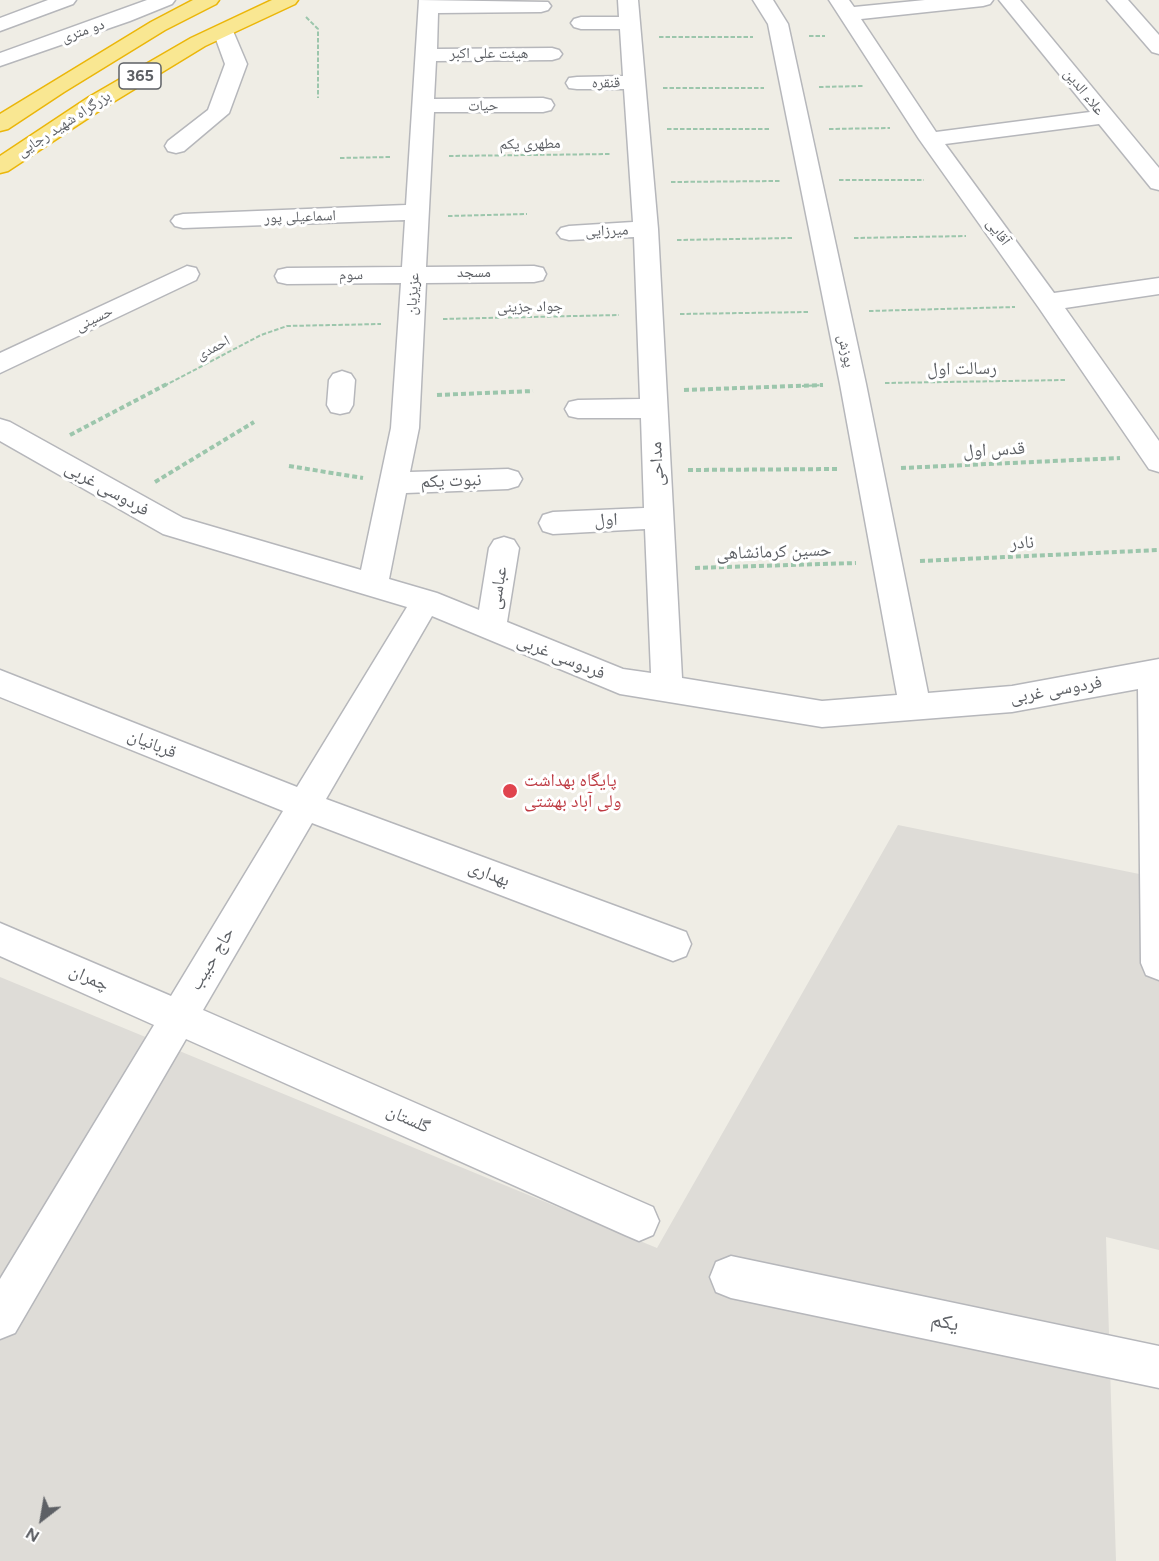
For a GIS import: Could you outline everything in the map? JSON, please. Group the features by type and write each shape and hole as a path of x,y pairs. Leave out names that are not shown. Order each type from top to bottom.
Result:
{"highway":[{"name":"بزرگراه شهید رجایی","path":"0,124 56,87 158,26 209,0"},
{"name":"بزرگراه شهید رجایی","path":"0,166 97,102 198,42 288,0"}],"street":[{"path":"0,25 66,0"},
{"name":"دو متری","path":"0,60 165,0"},
{"name":"پوزش","path":"763,0 778,24 853,384 915,706"},
{"path":"844,7 983,0"},
{"name":"علاء الدین","path":"1009,0 1159,183"},
{"path":"1116,0 1159,48"},
{"path":"429,3 541,6"},
{"name":"عزیزیان","path":"373,585 405,428 429,3"},
{"name":"آقایی","path":"844,7 930,139 1048,302 1159,462"},
{"path":"581,23 630,20"},
{"name":"مداحی","path":"630,20 646,235 667,689"},
{"path":"176,146 218,113 236,64 223,31"},
{"name":"هیئت علی اکبر","path":"426,55 552,54"},
{"name":"قنقره","path":"577,83 635,85"},
{"name":"حیات","path":"423,106 543,105"},
{"path":"930,139 1105,117"},
{"name":"اسماعیلی پور","path":"183,221 417,215"},
{"name":"میرزایی","path":"569,233 646,235"},
{"name":"مسجد","path":"414,273 534,274"},
{"name":"سوم","path":"287,276 414,273"},
{"name":"حسینی","path":"0,364 187,274"},
{"path":"1048,302 1159,286"},
{"path":"578,409 653,399"},
{"name":"فردوسی غربی","path":"1,431 173,526 426,601 620,681 822,714 1012,699 1156,673"},
{"name":"نبوت یکم","path":"394,483 508,479"},
{"name":"اول","path":"553,523 659,518"},
{"name":"عباسی","path":"491,628 504,548"},
{"name":"حاج حبیب","path":"0,1318 426,601"},
{"path":"1156,673 1159,963"},
{"name":"قربانیان","path":"0,683 304,805"},
{"name":"بهداری","path":"304,805 674,944"},
{"name":"چمران","path":"0,939 177,1017"},
{"name":"گلستان","path":"177,1017 639,1221"},
{"name":"یکم","path":"731,1277 1159,1367"}],"path":[{"path":"288,0 318,28 318,98"},
{"path":"630,20 780,37"},
{"path":"635,85 791,88 872,86"},
{"name":"مطهری یکم","path":"340,158 420,156 800,130 892,128"},
{"path":"643,183 924,180"},
{"path":"417,215 527,214"},
{"path":"646,235 822,238 973,236"},
{"name":"جواد جزینی","path":"412,321 1022,307"},
{"name":"احمدی","path":"40,451 261,334 287,326 412,321"},
{"name":"رسالت اول","path":"653,399 853,384 1071,380"},
{"path":"406,396 533,392"},
{"path":"126,500 254,422"},
{"name":"قدس اول","path":"657,470 869,469 1120,458"},
{"path":"289,466 394,483"},
{"name":"نادر","path":"887,562 1159,550"},
{"name":"حسین کرمانشاهی","path":"662,569 887,562"}],"shaded area":[{"path":"898,825 1159,878 1159,1250 1106,1237 1116,1561 0,1561 0,977 657,1248"}],"place":[{"name":"پایگاه بهداشت ولی آباد بهشتی","path":"510,791"}]}
